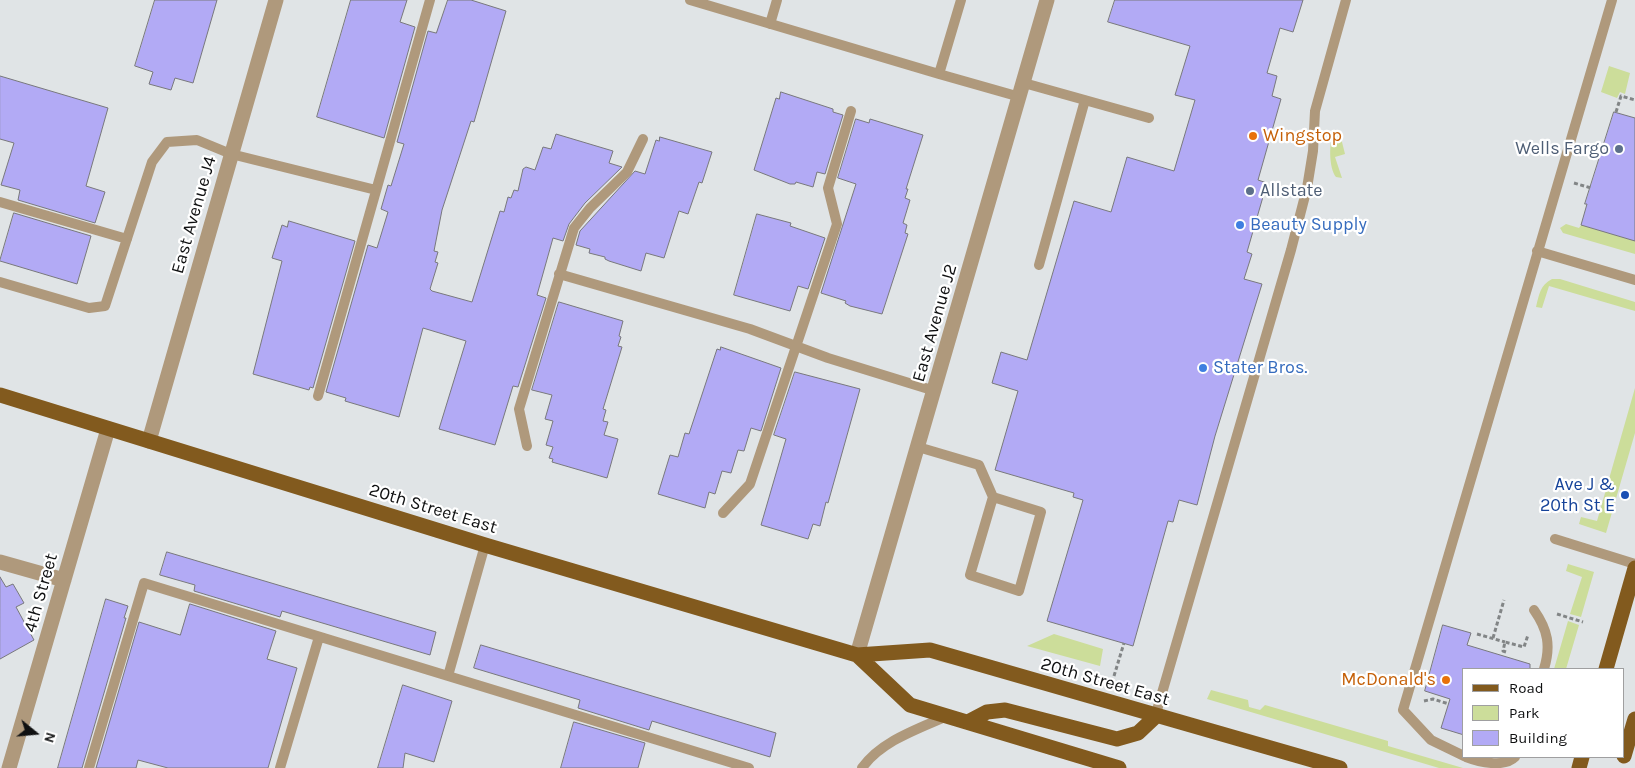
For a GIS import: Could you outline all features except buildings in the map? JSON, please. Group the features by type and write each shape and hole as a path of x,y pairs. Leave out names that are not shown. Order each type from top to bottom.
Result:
{"main road":[{"name":"20th Street East","path":"0,395 485,545 857,655 930,650 1340,768"},
{"path":"1606,668 1635,568"},
{"name":"20th Street East","path":"857,655 910,705 1120,768"},
{"path":"968,722 987,712 1005,710 1118,739 1138,733 1155,716"},
{"path":"1625,754 1635,719"}],"street":[{"name":"East Avenue J4","path":"149,441 276,0"},
{"name":"East Avenue J2","path":"857,655 1047,0"},
{"name":"4th Street","path":"9,768 108,429"},
{"path":"0,562 64,580"}],"lane":[{"path":"318,396 430,0"},
{"path":"690,0 939,74 1085,100 1149,118"},
{"path":"770,24 777,0"},
{"path":"939,74 961,0"},
{"path":"1155,716 1291,250 1307,188 1313,151 1315,111 1346,0"},
{"path":"1462,755 1431,740 1403,710 1612,0"},
{"path":"1039,265 1085,100"},
{"path":"723,513 750,484 837,224 828,188 851,111"},
{"path":"527,446 519,409 574,228 590,208 627,172 643,138"},
{"path":"0,282 88,308 105,306 152,162 167,142 197,140 231,154 376,190"},
{"path":"0,202 127,238"},
{"path":"1537,251 1635,280"},
{"path":"559,274 750,329 796,346 935,391"},
{"path":"918,447 979,465 994,497 970,575 1020,591 1041,512 994,497"},
{"path":"1555,539 1635,564"},
{"path":"448,676 485,545"},
{"path":"89,768 144,583 749,768"},
{"path":"1534,610 1546,628 1549,646 1544,668"},
{"path":"280,768 319,637"},
{"path":"862,768 868,761 897,739 947,716"},
{"path":"1471,758 1488,764 1502,764 1513,758"}],"path":[{"path":"1616,112 1621,96 1635,100"},
{"path":"1576,184 1591,188"},
{"path":"1493,638 1504,600"},
{"path":"1555,613 1583,622"},
{"path":"1477,634 1524,647 1530,627"},
{"path":"1505,642 1502,651 1506,652"},
{"path":"1114,676 1124,643"},
{"path":"1424,701 1433,699 1449,704"}],"green space":[{"path":"1609,66 1630,73 1625,94 1620,92 1617,98 1601,92"},
{"path":"1335,132 1340,134 1345,154 1335,157 1342,178 1336,177 1332,168 1330,148"},
{"path":"1566,224 1579,228 1581,225 1635,241 1635,254 1563,233 1560,228"},
{"path":"1552,279 1560,279 1635,302 1635,311 1549,286 1542,308 1536,307 1542,287"},
{"path":"1635,388 1635,433 1606,533 1579,524 1581,517 1597,521"},
{"path":"1568,564 1594,572 1581,617 1570,614 1582,577 1566,571"},
{"path":"1568,621 1579,625 1566,668 1554,668"},
{"path":"1054,634 1103,649 1100,666 1027,646"},
{"path":"1211,690 1248,700 1249,707 1260,710 1265,705 1388,741 1388,746 1463,768 1439,768 1207,699"}],"place":[{"name":"Wingstop","path":"1253,136"},
{"name":"Wells Fargo","path":"1619,149"},
{"name":"Allstate","path":"1250,191"},
{"name":"Beauty Supply","path":"1240,225"},
{"name":"Stater Bros.","path":"1203,368"},
{"name":"Ave J & 20th St E","path":"1625,495"},
{"name":"McDonald's","path":"1446,680"}]}
